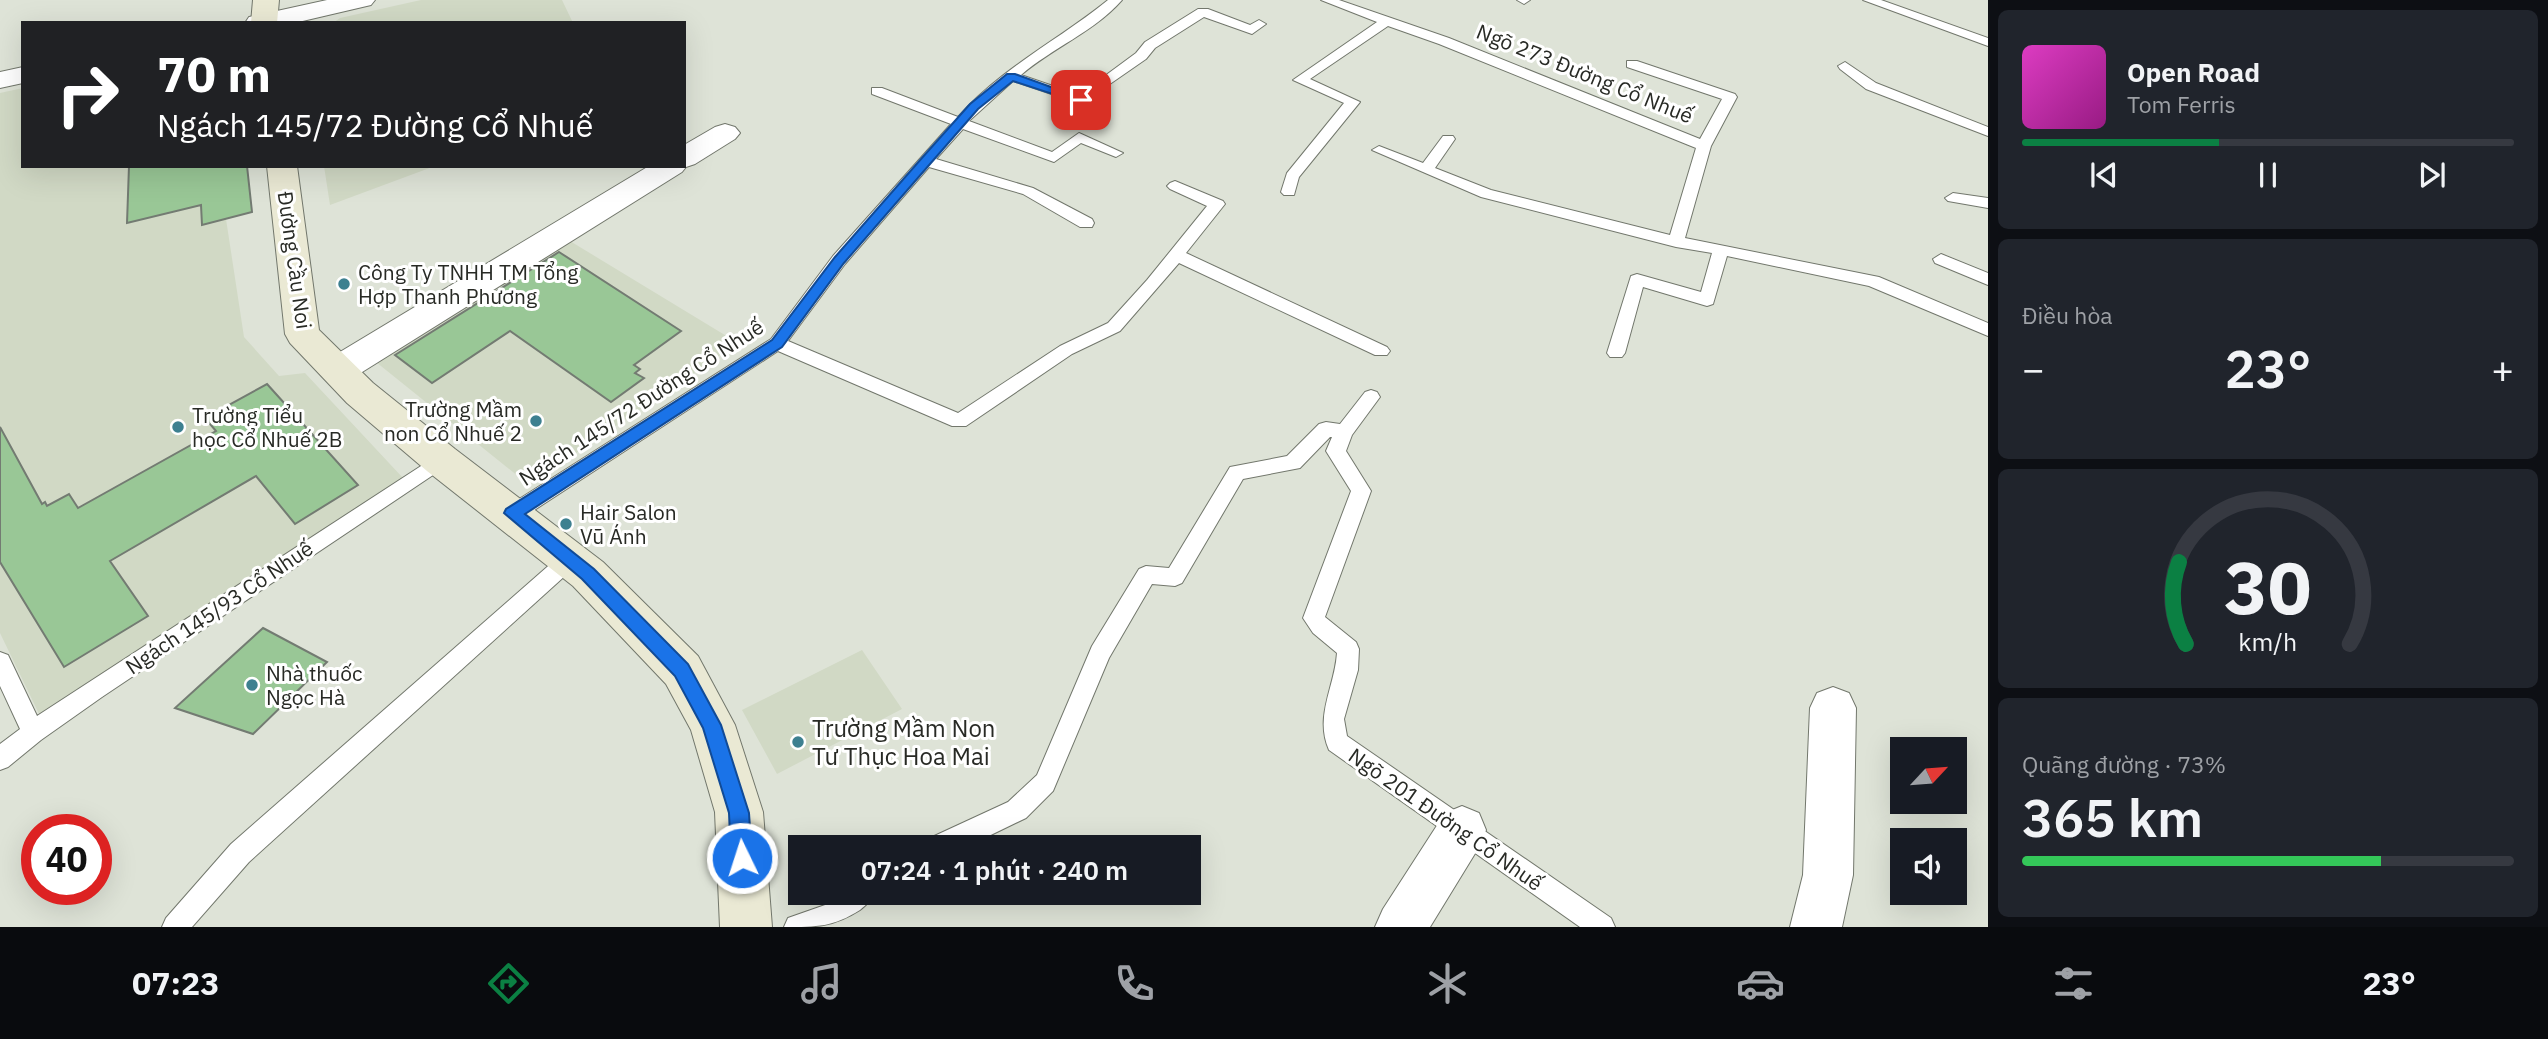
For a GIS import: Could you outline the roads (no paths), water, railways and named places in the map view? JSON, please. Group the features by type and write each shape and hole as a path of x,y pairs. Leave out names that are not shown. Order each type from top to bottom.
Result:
{"street":[{"path":"263,17 362,0"},
{"path":"0,80 21,75"},
{"path":"686,157 725,133"},
{"name":"Đường Cầu Noi","path":"282,168 302,334 360,393 441,460 588,574 682,670 712,725 739,813 746,927"},
{"path":"338,370 668,168"},
{"path":"1816,927 1828,875 1835,731 1833,708"},
{"path":"1401,927 1462,830"}],"lane":[{"name":"Ngách 145/72 Đường Cổ Nhuế","path":"512,513 777,343 839,260 974,107 1032,58 1079,30 1116,0"},
{"path":"1327,0 1444,41"},
{"path":"1869,0 1988,41"},
{"path":"1011,76 1081,100 1142,56 1150,45 1203,12 1252,30 1259,24"},
{"path":"1289,192 1292,176 1353,102 1300,80 1385,22"},
{"name":"Ngõ 273 Đường Cổ Nhuế","path":"1444,41 1704,146 1676,242"},
{"path":"1632,64 1730,97 1704,146"},
{"path":"1845,66 1871,86 1988,132"},
{"path":"877,91 1054,158 1079,137 1116,153"},
{"path":"1427,168 1448,139"},
{"path":"1379,150 1486,194 1676,242 1721,248 1873,281 1988,330"},
{"path":"926,161 1028,191 1086,223"},
{"path":"777,343 960,421 1066,350 1114,327 1217,204 1175,187"},
{"path":"1953,198 1988,204"},
{"path":"1616,353 1637,280 1707,300 1721,248"},
{"path":"1175,255 1381,351"},
{"path":"1941,260 1988,279"},
{"path":"964,835 1017,810 1045,783 1100,653 1146,575 1175,576 1237,472 1293,463 1326,429 1345,432 1371,397"},
{"name":"Ngõ 201 Đường Cổ Nhuế","path":"1345,432 1336,451 1339,460 1352,472 1361,491 1314,618 1318,626 1336,637 1348,649 1347,670 1333,719 1337,742 1602,927"},
{"name":"Ngách 145/93 Cổ Nhuế","path":"0,759 33,732 441,460"},
{"path":"175,927 240,853 570,559"},
{"path":"0,662 33,732"},
{"path":"797,927 836,914 847,905"}],"place":[{"name":"Công Ty TNHH TM Tổng Hợp Thanh Phương","path":"344,284"},
{"name":"Trường Mầm non Cổ Nhuế 2","path":"536,421"},
{"name":"Trường Tiểu học Cổ Nhuế 2B","path":"178,427"},
{"name":"Hair Salon Vũ Ánh","path":"566,524"},
{"name":"Nhà thuốc Ngọc Hà","path":"252,685"},
{"name":"Trường Mầm Non Tư Thục Hoa Mai","path":"798,742"}]}
